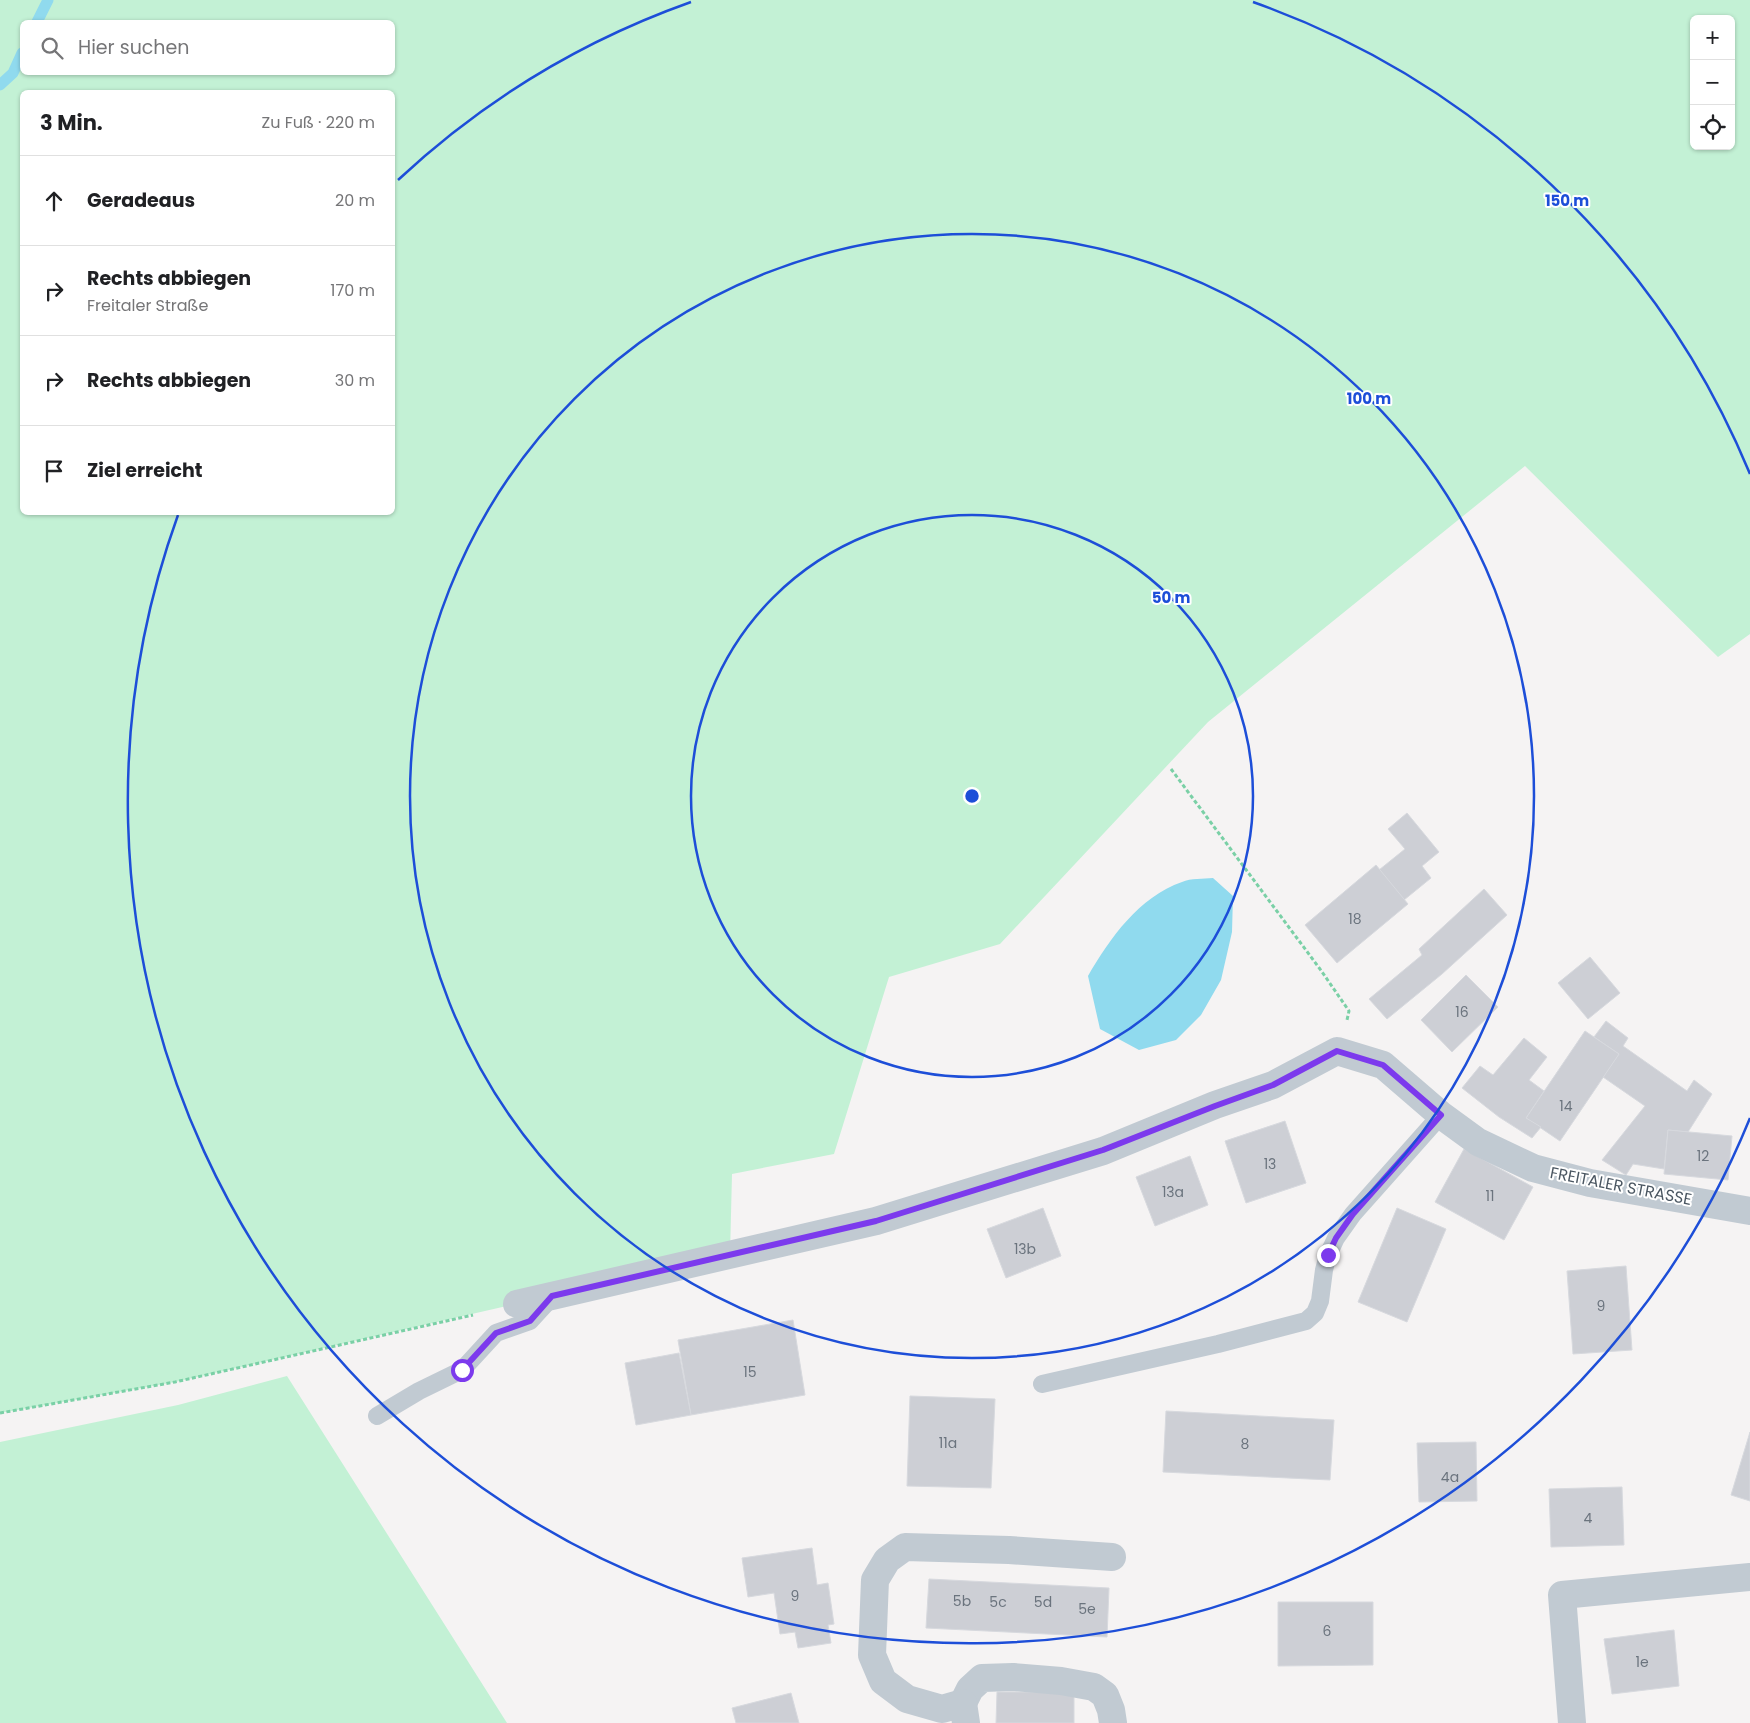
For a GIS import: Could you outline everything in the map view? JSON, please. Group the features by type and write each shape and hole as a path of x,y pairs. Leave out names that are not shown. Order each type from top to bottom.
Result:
{"street":[{"name":"FREITALER STRASSE","path":"1337,1051 1383,1065 1441,1115 1478,1142 1533,1168 1590,1183 1750,1211"},
{"path":"518,1304 876,1221 1103,1150 1273,1085 1337,1051"},
{"path":"1112,1557 1009,1550 905,1546 887,1560 875,1580 872,1655 883,1681 907,1699 942,1709 964,1713 970,1689 982,1678 1014,1677 1061,1681 1094,1687 1105,1695 1111,1710 1113,1723"},
{"path":"1572,1723 1562,1595 1750,1577"}],"lane":[{"path":"1042,1384 1306,1321 1315,1313 1320,1301 1324,1270 1328,1255 1336,1238 1353,1214 1441,1115"},
{"path":"377,1416 419,1391 462,1370 496,1333 530,1321 552,1296"}],"path":[{"path":"1172,769 1349,1011 1337,1051"},
{"path":"0,1414 175,1382 518,1304"}],"green space":[{"path":"0,0 1750,0 1750,634 1718,657 1525,466 1208,722 1000,944 889,977 834,1154 732,1174 730,1255 175,1382 0,1413"},
{"path":"287,1376 507,1723 0,1723 0,1442 178,1405"}],"water":[{"path":"1213,878 1233,896 1232,932 1221,980 1201,1015 1176,1040 1139,1050 1100,1029 1088,976 1106,947 1127,920 1152,898 1182,882"}],"building":[{"path":"1407,813 1439,852 1422,866 1431,878 1404,900 1379,870 1405,849 1388,829"},
{"path":"1376,865 1408,904 1337,963 1305,925"},
{"path":"1484,889 1507,915 1442,974 1387,1019 1369,999 1422,955 1419,949"},
{"path":"1590,957 1620,993 1588,1019 1558,983"},
{"path":"1466,975 1498,1007 1452,1052 1421,1020"},
{"path":"1606,1021 1628,1038 1623,1046 1687,1091 1694,1080 1712,1094 1688,1132 1668,1130 1664,1169 1633,1164 1626,1175 1602,1160 1645,1106 1603,1077 1619,1054 1594,1037"},
{"path":"1585,1031 1619,1054 1560,1141 1526,1118"},
{"path":"1524,1038 1547,1057 1529,1080 1544,1091 1526,1118 1541,1127 1532,1138 1499,1117 1462,1088 1480,1066 1493,1075"},
{"path":"1285,1121 1306,1183 1246,1203 1225,1141"},
{"path":"1668,1130 1732,1136 1728,1180 1664,1174"},
{"path":"1464,1149 1533,1187 1504,1240 1435,1202"},
{"path":"1190,1156 1208,1205 1155,1226 1136,1177"},
{"path":"1043,1208 1061,1256 1006,1278 987,1229"},
{"path":"1397,1208 1446,1229 1407,1322 1358,1302"},
{"path":"1626,1266 1632,1350 1573,1354 1567,1271"},
{"path":"793,1320 805,1395 691,1415 678,1340"},
{"path":"679,1353 691,1415 636,1425 625,1363"},
{"path":"910,1396 995,1399 991,1488 907,1486"},
{"path":"1166,1411 1334,1420 1330,1480 1163,1472"},
{"path":"1750,1432 1750,1501 1731,1495"},
{"path":"1476,1442 1477,1501 1419,1502 1417,1443"},
{"path":"1622,1487 1624,1545 1551,1547 1549,1489"},
{"path":"812,1548 817,1585 828,1583 834,1624 828,1625 831,1643 798,1648 795,1632 780,1634 774,1593 748,1597 742,1558"},
{"path":"929,1579 1109,1588 1107,1637 926,1628"},
{"path":"1278,1602 1373,1602 1373,1665 1278,1666"},
{"path":"1674,1630 1679,1686 1612,1694 1604,1639"},
{"path":"997,1692 1074,1692 1074,1723 996,1723"},
{"path":"791,1693 799,1723 736,1723 732,1708"}],"waterway":[{"path":"38,20 48,0"},
{"path":"0,85 13,73 20,57"}],"route":[{"path":"462,1370 496,1333 530,1321 552,1296 876,1221 1103,1150 1273,1085 1337,1051 1383,1065 1441,1115 1353,1214 1336,1238 1328,1255"}]}
